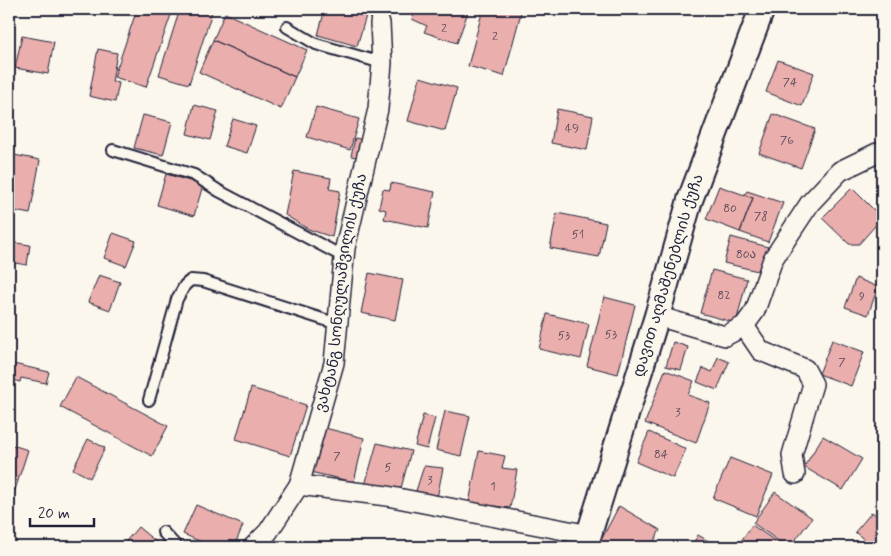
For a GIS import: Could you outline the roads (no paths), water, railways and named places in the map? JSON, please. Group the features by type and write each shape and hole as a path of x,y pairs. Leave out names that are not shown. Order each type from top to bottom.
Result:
{"street":[{"name":"დავით აღმაშენებლის ქუჩა","path":"587,541 657,316 690,200 762,9"},
{"name":"ვახტანგ სონღულაშვილის ქუჩა","path":"253,547 268,532 299,485 334,363 344,257 378,109 382,63 380,23"},
{"path":"657,316 725,336 744,326 755,311 773,259 810,203 840,171 882,152"},
{"path":"744,326 761,351 805,368 813,384 792,455 795,474"},
{"path":"299,485 387,496 587,541"}],"lane":[{"path":"287,27 316,44 382,63"},
{"path":"113,150 194,175 219,191 344,257"},
{"path":"149,400 177,299 181,291 191,280 203,281 338,324"},
{"path":"164,532 177,547"}]}
